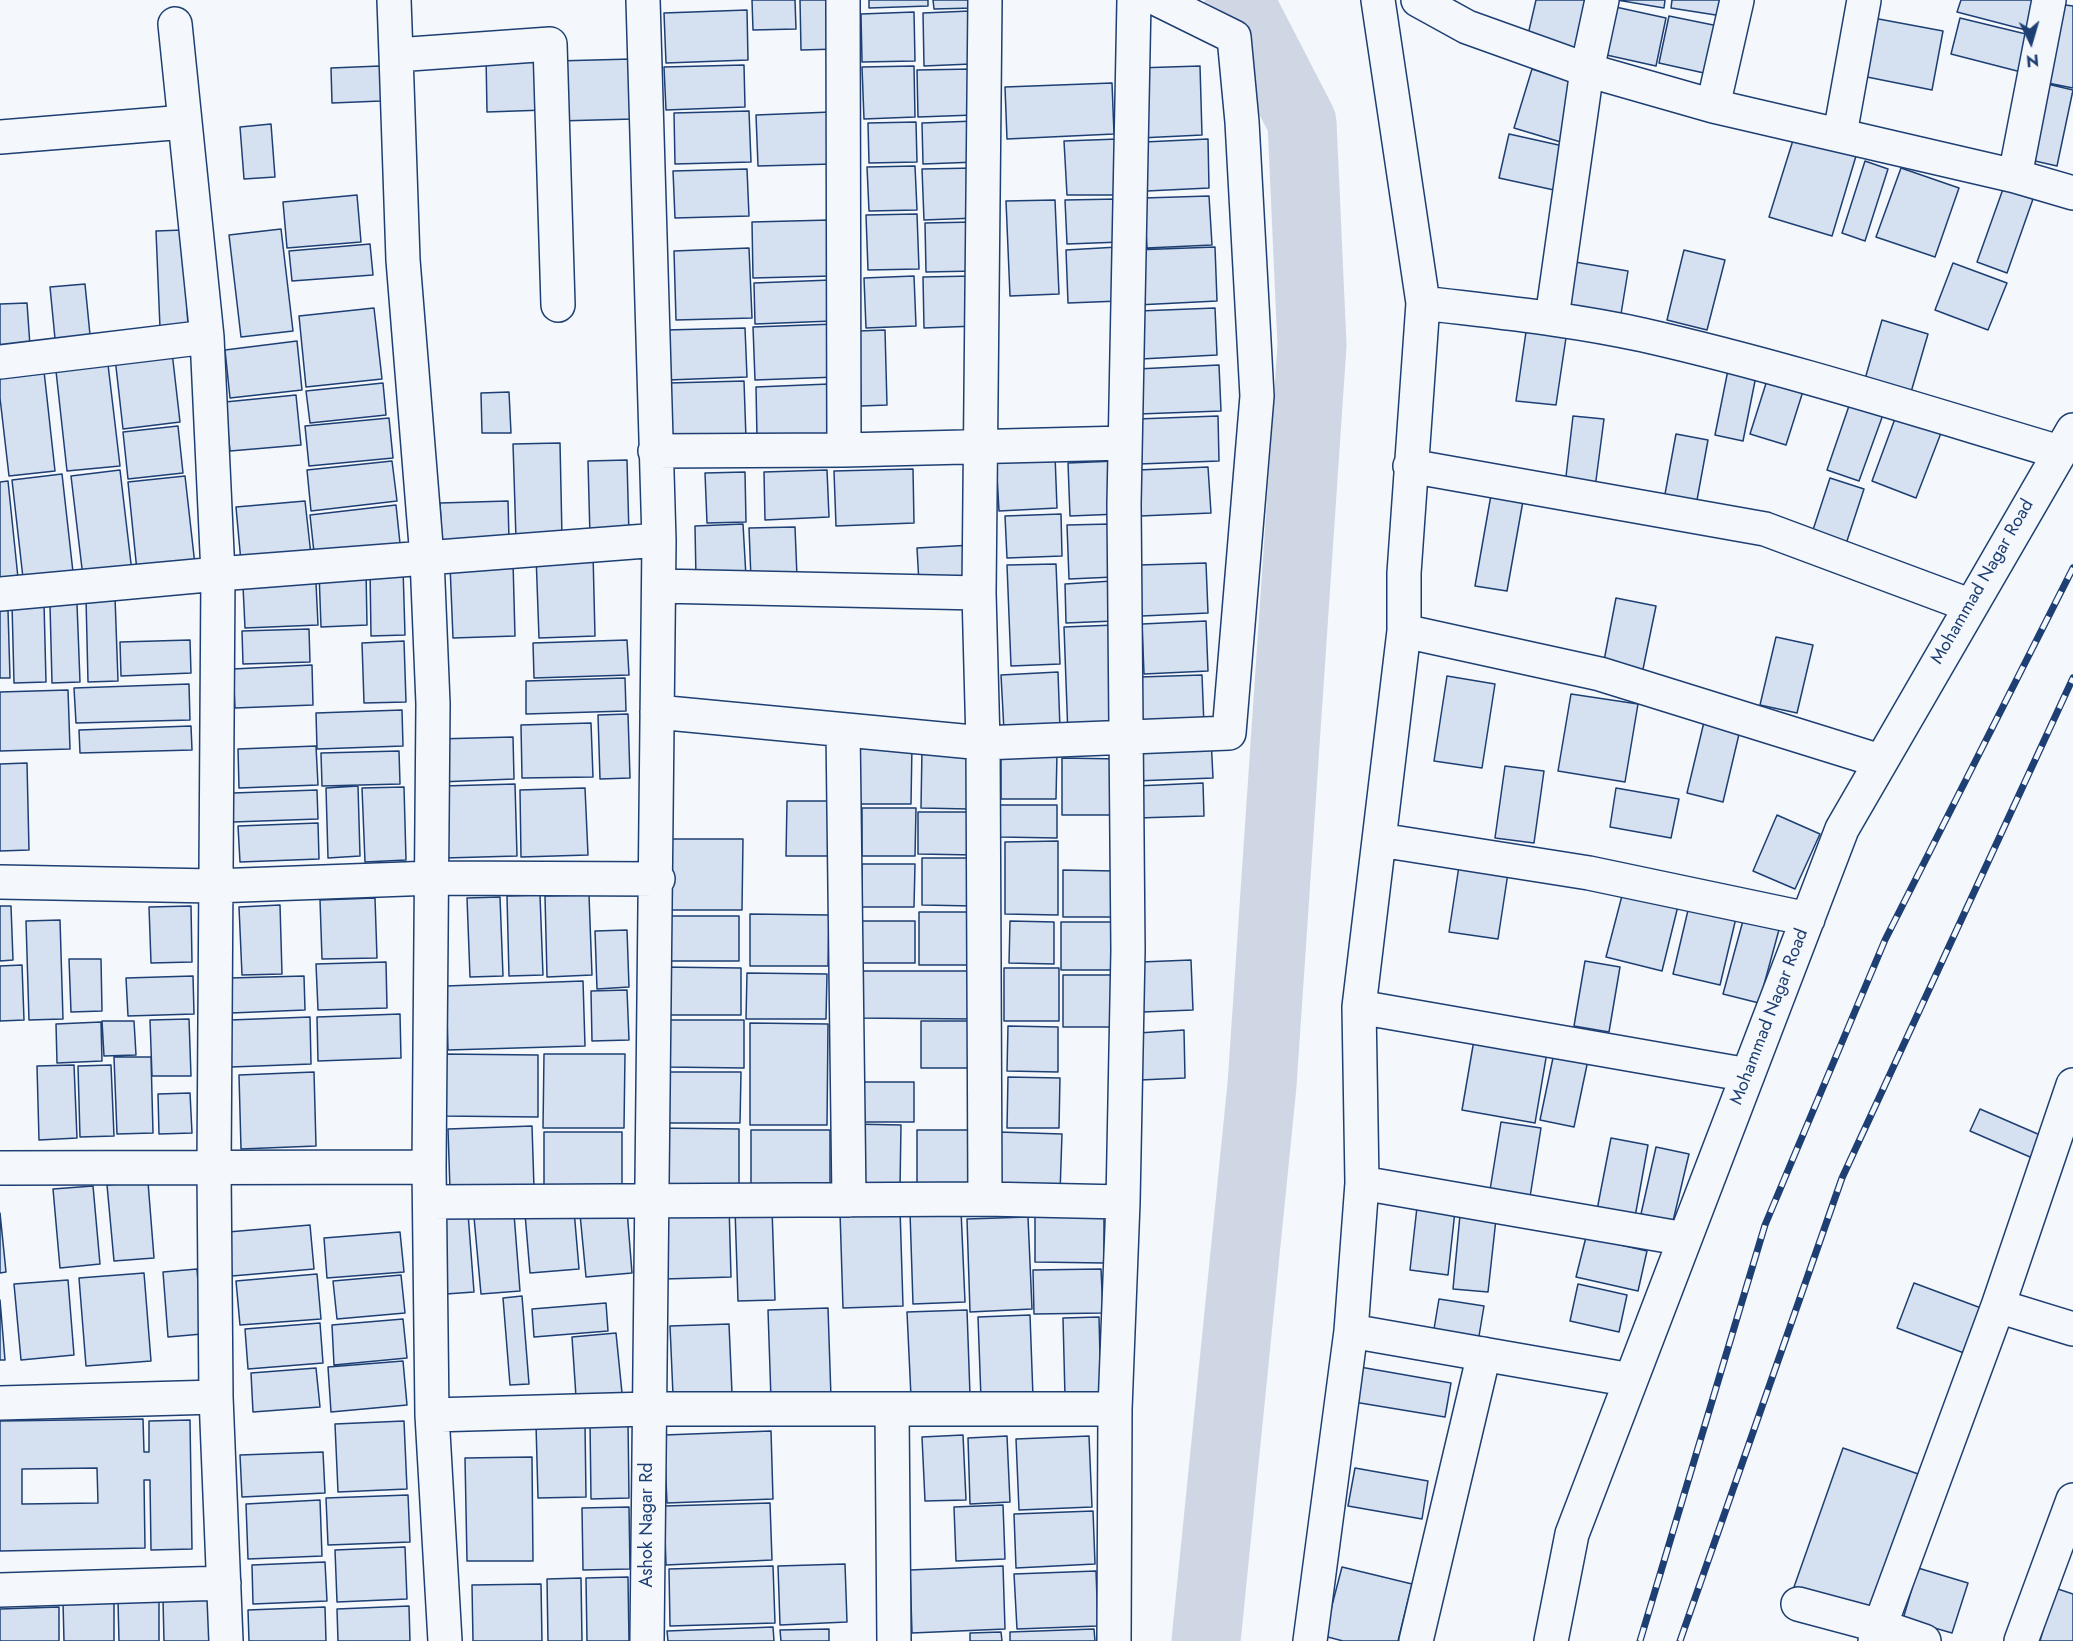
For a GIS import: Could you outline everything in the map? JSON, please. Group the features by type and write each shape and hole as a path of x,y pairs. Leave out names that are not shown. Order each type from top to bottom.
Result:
{"street":[{"path":"394,0 403,260 427,558 433,704 429,1167 432,1415 445,1641"},
{"name":"Ashok Nagar Rd","path":"643,0 659,540 658,879 650,1201 647,1641"},
{"path":"843,0 844,450"},
{"path":"985,0 979,593 983,742 985,1199"},
{"path":"1114,1641 1115,1409 1123,1202 1128,950 1125,443 1134,0"},
{"path":"657,712 983,742 1229,733 1257,396 1242,122 1234,37 1159,0"},
{"path":"1310,1641 1351,1331 1362,1183 1359,1007 1404,631 1404,573 1410,466 1423,303 1378,0"},
{"path":"1418,0 1470,14 1587,70 1713,106 2015,176 2073,193"},
{"path":"1552,318 1587,70 1602,0"},
{"path":"1713,106 1737,0"},
{"path":"1840,134 1864,0"},
{"path":"2015,176 2049,0"},
{"path":"175,24 207,337 218,574 214,886 214,1169 216,1397 226,1641"},
{"path":"396,56 550,44 558,305"},
{"path":"0,137 185,122"},
{"path":"1423,303 1552,318 1644,335 1833,385 2066,441"},
{"path":"0,362 207,337"},
{"name":"Mohammad Nagar Road","path":"1551,1641 1572,1534 1842,829 1969,605 2066,441"},
{"path":"655,451 844,450 1125,443"},
{"path":"1410,466 1765,529 1969,605"},
{"path":"0,594 218,574 659,540"},
{"path":"659,586 979,593"},
{"path":"1404,631 1600,674 1880,761"},
{"path":"843,730 849,1200"},
{"path":"1380,840 1589,873 1808,919"},
{"path":"0,882 214,886 433,878 658,879"},
{"path":"1359,1007 1748,1075"},
{"path":"1877,1634 1998,1306 2073,1085"},
{"path":"0,1168 429,1167"},
{"path":"1362,1183 1685,1239"},
{"path":"430,1202 985,1199 1123,1202"},
{"path":"1998,1306 2073,1329"},
{"path":"1351,1331 1631,1380"},
{"path":"1416,1641 1484,1354"},
{"path":"0,1402 216,1397"},
{"path":"432,1415 648,1409 1115,1409"},
{"path":"892,1410 894,1641"},
{"path":"2021,1641 2073,1500"},
{"path":"0,1590 224,1583"},
{"path":"1798,1605 1877,1634 1924,1641"}],"building":[{"path":"752,0 795,0 796,29 753,30"},
{"path":"800,0 836,0 838,49 801,50"},
{"path":"869,0 928,0 928,6 869,8"},
{"path":"933,0 973,0 974,8 934,9"},
{"path":"1536,0 1593,0 1582,51 1527,39"},
{"path":"1617,0 1665,0 1664,8"},
{"path":"1672,0 1725,0 1722,16 1671,8"},
{"path":"1961,0 2035,0 2026,30 1957,12"},
{"path":"2065,5 2073,6 2073,88 2048,83"},
{"path":"1611,6 1666,18 1656,66 1602,54"},
{"path":"747,10 748,60 666,63 664,13"},
{"path":"970,11 971,64 924,66 923,13"},
{"path":"914,12 915,61 862,62 861,14"},
{"path":"1669,16 1723,27 1713,75 1659,63"},
{"path":"1868,17 1943,31 1932,90 1857,75"},
{"path":"1960,18 2030,35 2021,72 1951,54"},
{"path":"543,53 545,110 487,112 486,55"},
{"path":"632,59 634,119 558,121 556,61"},
{"path":"744,65 745,107 666,110 664,67"},
{"path":"380,66 381,101 332,103 331,68"},
{"path":"914,66 915,117 864,119 862,67"},
{"path":"1200,66 1202,135 1140,138 1137,68"},
{"path":"973,69 974,115 918,117 917,70"},
{"path":"1532,69 1582,85 1564,143 1514,128"},
{"path":"1112,83 1114,134 1007,139 1005,87"},
{"path":"2043,83 2073,90 2057,166 2026,159"},
{"path":"749,111 751,162 675,164 674,113"},
{"path":"831,112 833,164 758,166 756,115"},
{"path":"975,121 977,162 923,164 922,123"},
{"path":"916,122 917,162 869,163 868,123"},
{"path":"271,124 275,177 244,179 240,127"},
{"path":"1509,134 1563,146 1554,190 1499,178"},
{"path":"1794,137 1856,156 1832,236 1769,217"},
{"path":"1118,139 1119,195 1067,195 1064,141"},
{"path":"1208,139 1209,188 1147,191 1144,142"},
{"path":"1865,161 1888,169 1865,241 1842,233"},
{"path":"915,166 917,210 869,211 867,167"},
{"path":"975,168 976,218 924,220 922,169"},
{"path":"1901,168 1959,188 1935,257 1876,237"},
{"path":"747,169 749,216 675,218 673,171"},
{"path":"2003,189 2033,199 2007,273 1977,262"},
{"path":"357,195 361,242 287,248 283,202"},
{"path":"1209,196 1212,245 1147,248 1144,198"},
{"path":"1119,199 1121,242 1067,244 1065,200"},
{"path":"1055,200 1059,294 1010,296 1006,201"},
{"path":"917,214 919,269 868,270 866,215"},
{"path":"830,220 832,276 753,278 752,222"},
{"path":"974,222 976,271 926,272 925,223"},
{"path":"281,229 293,331 241,337 229,235"},
{"path":"183,230 188,326 160,328 156,231"},
{"path":"370,244 373,275 292,281 289,251"},
{"path":"1118,247 1120,301 1068,303 1066,250"},
{"path":"1215,247 1217,301 1137,305 1134,250"},
{"path":"749,248 752,318 676,320 674,251"},
{"path":"1684,250 1725,260 1707,330 1667,320"},
{"path":"1575,262 1628,271 1621,314 1568,305"},
{"path":"1953,263 2007,283 1988,330 1935,310"},
{"path":"914,276 916,326 866,328 864,278"},
{"path":"974,276 976,326 924,328 923,277"},
{"path":"831,280 832,321 755,324 754,283"},
{"path":"85,284 91,345 56,349 50,287"},
{"path":"27,303 30,346 0,348 0,304"},
{"path":"374,308 382,379 306,387 299,316"},
{"path":"1215,308 1217,355 1141,359 1139,311"},
{"path":"1882,320 1928,334 1909,399 1863,386"},
{"path":"835,324 837,377 755,380 753,327"},
{"path":"1527,325 1567,331 1556,405 1516,401"},
{"path":"745,328 747,377 668,380 666,330"},
{"path":"885,330 887,405 861,406 859,331"},
{"path":"297,341 302,390 230,398 225,350"},
{"path":"172,352 180,422 123,429 115,358"},
{"path":"107,356 120,466 67,471 55,362"},
{"path":"43,362 55,471 9,476 0,398 0,367"},
{"path":"1219,365 1221,411 1139,414 1137,369"},
{"path":"1729,365 1757,371 1743,441 1715,435"},
{"path":"1768,377 1804,388 1786,445 1750,434"},
{"path":"744,381 746,439 671,441 669,383"},
{"path":"383,383 386,415 310,423 306,391"},
{"path":"829,384 831,436 757,438 756,387"},
{"path":"509,392 511,433 482,433 481,393"},
{"path":"296,395 301,445 230,451 225,402"},
{"path":"1851,400 1884,412 1859,481 1827,470"},
{"path":"1218,416 1219,461 1139,464 1137,419"},
{"path":"1573,416 1604,419 1595,488 1565,485"},
{"path":"1896,416 1941,433 1916,498 1872,481"},
{"path":"389,418 393,458 309,466 305,426"},
{"path":"178,426 183,473 128,479 123,432"},
{"path":"1676,434 1708,440 1695,511 1663,505"},
{"path":"560,443 562,537 516,539 513,444"},
{"path":"1055,455 1057,508 999,511 996,458"},
{"path":"627,460 629,535 590,537 588,461"},
{"path":"392,461 397,501 311,511 307,470"},
{"path":"1116,461 1119,514 1070,516 1068,463"},
{"path":"1208,467 1211,513 1140,516 1138,470"},
{"path":"913,469 914,523 836,526 834,471"},
{"path":"120,470 132,572 83,577 71,476"},
{"path":"827,470 829,517 765,520 764,472"},
{"path":"745,472 746,522 707,523 705,473"},
{"path":"62,474 74,581 24,587 12,480"},
{"path":"185,476 195,565 137,571 128,482"},
{"path":"1830,478 1864,489 1845,547 1811,536"},
{"path":"8,481 18,578 0,580 0,482"},
{"path":"1491,495 1523,501 1507,591 1475,586"},
{"path":"305,501 311,555 241,562 236,507"},
{"path":"508,501 509,540 442,542 440,503"},
{"path":"396,505 401,553 315,562 310,515"},
{"path":"1061,514 1062,556 1007,558 1005,516"},
{"path":"743,524 746,577 696,579 695,526"},
{"path":"1111,524 1114,577 1069,579 1067,525"},
{"path":"795,527 797,577 751,579 749,528"},
{"path":"973,545 974,581 919,583 917,548"},
{"path":"593,553 595,636 539,638 536,555"},
{"path":"513,562 515,636 453,638 450,565"},
{"path":"1206,563 1208,613 1142,616 1139,565"},
{"path":"1056,564 1060,664 1011,666 1007,565"},
{"path":"403,568 405,635 371,636 370,569"},
{"path":"366,570 367,625 321,627 319,572"},
{"path":"1112,581 1114,621 1066,623 1065,584"},
{"path":"316,583 318,625 245,628 243,586"},
{"path":"115,597 118,681 88,682 86,598"},
{"path":"1616,598 1656,606 1642,674 1603,666"},
{"path":"44,603 46,682 14,683 12,604"},
{"path":"77,604 80,682 52,683 50,605"},
{"path":"0,610 8,610 10,678 0,678"},
{"path":"1206,621 1208,671 1144,674 1142,624"},
{"path":"1115,625 1119,734 1068,736 1064,627"},
{"path":"309,629 310,662 243,664 242,631"},
{"path":"1776,637 1813,645 1797,713 1760,705"},
{"path":"190,640 191,673 121,676 120,642"},
{"path":"627,640 629,675 534,678 533,643"},
{"path":"404,641 406,702 364,703 362,643"},
{"path":"312,665 313,705 235,708 233,669"},
{"path":"1058,672 1060,729 1004,731 1001,675"},
{"path":"1202,675 1204,726 1142,728 1140,677"},
{"path":"1447,676 1495,684 1482,768 1434,761"},
{"path":"625,678 626,711 526,714 526,681"},
{"path":"189,684 190,720 76,723 74,688"},
{"path":"68,690 70,749 0,751 0,692"},
{"path":"1571,694 1638,704 1625,782 1558,771"},
{"path":"402,710 403,746 317,749 316,713"},
{"path":"628,714 630,778 600,779 598,715"},
{"path":"1704,722 1740,730 1723,802 1687,793"},
{"path":"591,723 593,777 522,778 521,725"},
{"path":"191,726 192,750 80,753 79,730"},
{"path":"513,737 514,779 439,782 437,739"},
{"path":"1211,738 1213,778 1135,781 1133,742"},
{"path":"856,743 912,744 911,804 856,804"},
{"path":"316,746 318,785 239,788 238,749"},
{"path":"922,749 969,750 968,809 921,808"},
{"path":"399,751 400,784 322,786 321,753"},
{"path":"1057,753 1056,799 1001,799 1001,754"},
{"path":"1062,758 1120,759 1119,815 1062,815"},
{"path":"27,763 29,850 0,851 0,764"},
{"path":"1505,766 1544,771 1534,843 1495,838"},
{"path":"1203,783 1204,816 1137,818 1136,786"},
{"path":"515,784 517,856 445,858 443,786"},
{"path":"358,786 360,856 328,858 326,788"},
{"path":"404,787 406,860 365,862 362,788"},
{"path":"585,788 588,855 521,857 520,790"},
{"path":"1616,788 1679,799 1671,838 1610,827"},
{"path":"317,790 318,819 233,822 233,793"},
{"path":"787,801 833,801 833,856 786,856"},
{"path":"1000,805 1057,805 1057,838 1000,837"},
{"path":"862,808 916,808 915,856 862,856"},
{"path":"918,812 975,812 975,855 918,854"},
{"path":"1777,815 1820,834 1795,889 1753,871"},
{"path":"318,823 319,859 240,862 238,826"},
{"path":"668,839 743,839 742,910 667,910"},
{"path":"1058,841 1058,915 1005,914 1005,842"},
{"path":"922,858 974,858 973,906 922,905"},
{"path":"862,864 915,864 914,907 862,907"},
{"path":"1459,866 1508,873 1498,939 1449,932"},
{"path":"1063,870 1115,871 1115,917 1063,917"},
{"path":"1624,888 1679,902 1662,971 1606,957"},
{"path":"540,895 543,975 509,976 507,896"},
{"path":"589,895 592,975 547,977 545,896"},
{"path":"500,897 503,976 470,977 467,898"},
{"path":"375,898 377,958 322,959 320,900"},
{"path":"280,905 282,974 242,975 239,907"},
{"path":"0,906 11,906 13,960 0,961"},
{"path":"191,906 192,962 151,963 149,907"},
{"path":"1689,906 1736,918 1720,985 1673,974"},
{"path":"919,912 970,912 970,965 919,965"},
{"path":"750,914 829,915 828,966 750,966"},
{"path":"668,916 739,916 739,961 668,961"},
{"path":"1744,917 1780,926 1759,1003 1723,994"},
{"path":"60,920 63,1019 29,1020 26,921"},
{"path":"852,921 915,921 915,963 851,963"},
{"path":"1010,921 1054,922 1054,964 1009,963"},
{"path":"1061,922 1113,922 1113,970 1061,970"},
{"path":"627,930 629,987 597,989 595,931"},
{"path":"69,959 101,959 102,1011 71,1012"},
{"path":"1191,960 1193,1010 1142,1012 1141,962"},
{"path":"1585,961 1620,967 1609,1032 1574,1026"},
{"path":"386,962 387,1008 318,1010 316,964"},
{"path":"22,965 24,1020 0,1021 0,966"},
{"path":"661,967 741,968 741,1015 661,1015"},
{"path":"1004,968 1059,968 1059,1021 1004,1021"},
{"path":"854,971 974,971 973,1019 854,1018"},
{"path":"747,973 827,974 826,1019 746,1019"},
{"path":"1063,975 1114,975 1113,1027 1063,1027"},
{"path":"193,976 194,1014 128,1016 126,978"},
{"path":"304,976 305,1010 231,1013 230,978"},
{"path":"583,981 585,1046 448,1050 446,986"},
{"path":"627,990 629,1040 592,1041 591,991"},
{"path":"400,1014 401,1058 318,1061 317,1017"},
{"path":"310,1017 311,1064 231,1067 230,1020"},
{"path":"189,1019 191,1076 152,1076 150,1020"},
{"path":"666,1020 744,1020 744,1068 665,1067"},
{"path":"102,1021 134,1021 136,1055 104,1056"},
{"path":"921,1021 970,1021 970,1068 921,1068"},
{"path":"101,1022 102,1061 57,1063 56,1024"},
{"path":"750,1023 828,1024 827,1125 750,1125"},
{"path":"1008,1026 1058,1027 1058,1072 1007,1071"},
{"path":"1184,1030 1185,1078 1140,1080 1138,1033"},
{"path":"1474,1040 1547,1052 1535,1123 1462,1110"},
{"path":"1554,1053 1588,1060 1574,1127 1540,1120"},
{"path":"442,1054 538,1055 538,1117 442,1116"},
{"path":"544,1054 625,1054 624,1128 543,1128"},
{"path":"114,1057 151,1057 153,1133 117,1134"},
{"path":"74,1065 77,1138 39,1140 37,1066"},
{"path":"111,1065 114,1136 80,1137 78,1066"},
{"path":"314,1072 316,1146 241,1149 239,1075"},
{"path":"662,1072 741,1072 740,1123 661,1123"},
{"path":"1008,1077 1060,1078 1059,1128 1007,1128"},
{"path":"851,1082 914,1082 914,1122 851,1122"},
{"path":"190,1093 192,1133 159,1134 158,1094"},
{"path":"1980,1109 2047,1138 2037,1160 1970,1131"},
{"path":"1501,1122 1541,1128 1530,1197 1490,1190"},
{"path":"852,1124 901,1125 900,1188 851,1188"},
{"path":"532,1126 534,1188 450,1190 448,1129"},
{"path":"655,1128 739,1129 739,1189 654,1189"},
{"path":"751,1130 830,1130 830,1185 751,1185"},
{"path":"917,1130 971,1130 970,1189 917,1188"},
{"path":"544,1132 622,1132 622,1186 544,1186"},
{"path":"998,1132 1062,1134 1060,1193 996,1192"},
{"path":"1611,1138 1648,1145 1635,1217 1597,1210"},
{"path":"1656,1147 1689,1154 1673,1221 1641,1214"},
{"path":"148,1182 154,1258 114,1261 107,1185"},
{"path":"93,1186 100,1264 60,1268 53,1189"},
{"path":"729,1204 731,1277 665,1279 662,1206"},
{"path":"1417,1207 1455,1211 1448,1275 1410,1270"},
{"path":"772,1208 775,1300 738,1301 735,1209"},
{"path":"900,1209 903,1306 843,1308 840,1212"},
{"path":"574,1210 579,1269 530,1273 525,1214"},
{"path":"627,1210 632,1273 586,1277 580,1214"},
{"path":"961,1210 965,1302 913,1304 910,1212"},
{"path":"1035,1210 1104,1210 1104,1263 1035,1262"},
{"path":"0,1213 6,1272 0,1273"},
{"path":"468,1213 474,1292 446,1294 439,1216"},
{"path":"514,1214 520,1291 481,1294 474,1217"},
{"path":"1460,1215 1496,1219 1488,1292 1453,1289"},
{"path":"1028,1217 1032,1309 970,1312 967,1219"},
{"path":"310,1225 314,1269 232,1276 228,1232"},
{"path":"400,1232 404,1272 327,1278 324,1238"},
{"path":"1586,1237 1647,1251 1638,1291 1576,1277"},
{"path":"197,1269 202,1334 168,1337 163,1272"},
{"path":"1101,1269 1103,1313 1034,1314 1033,1270"},
{"path":"144,1273 151,1361 86,1366 79,1278"},
{"path":"317,1274 321,1319 240,1325 236,1281"},
{"path":"401,1275 405,1313 337,1319 333,1281"},
{"path":"68,1280 74,1355 21,1360 14,1284"},
{"path":"1914,1283 1981,1308 1964,1353 1897,1328"},
{"path":"1578,1284 1627,1295 1619,1332 1570,1321"},
{"path":"522,1296 529,1384 510,1385 503,1298"},
{"path":"1439,1299 1484,1306 1478,1342 1433,1335"},
{"path":"0,1300 5,1360 0,1360"},
{"path":"606,1303 608,1331 534,1337 532,1309"},
{"path":"828,1308 831,1398 771,1400 768,1310"},
{"path":"967,1310 970,1395 911,1397 907,1312"},
{"path":"1030,1315 1033,1397 981,1399 978,1317"},
{"path":"1099,1317 1101,1397 1065,1397 1063,1318"},
{"path":"403,1319 407,1358 334,1365 332,1325"},
{"path":"320,1323 323,1363 248,1369 245,1329"},
{"path":"729,1324 732,1393 673,1395 670,1326"},
{"path":"616,1333 622,1393 576,1397 572,1337"},
{"path":"403,1361 407,1405 331,1412 328,1367"},
{"path":"1360,1367 1451,1383 1445,1417 1354,1402"},
{"path":"316,1368 320,1407 253,1412 251,1373"},
{"path":"143,1419 144,1452 149,1452 149,1421 190,1420 192,1549 151,1550 150,1480 144,1480 145,1548 0,1551 0,1421","holes":["97,1468 98,1503 22,1504 22,1469"]},
{"path":"404,1421 407,1489 338,1492 335,1424"},
{"path":"628,1421 629,1498 591,1499 590,1422"},
{"path":"536,1424 585,1424 586,1497 538,1498"},
{"path":"771,1431 773,1499 667,1503 664,1435"},
{"path":"963,1435 966,1500 925,1501 922,1437"},
{"path":"1007,1436 1010,1502 970,1504 968,1438"},
{"path":"1089,1436 1092,1507 1019,1510 1016,1439"},
{"path":"1843,1448 1927,1477 1878,1617 1794,1587"},
{"path":"323,1452 325,1493 242,1497 240,1455"},
{"path":"532,1457 533,1561 467,1561 465,1458"},
{"path":"1355,1468 1428,1481 1422,1519 1348,1506"},
{"path":"408,1495 410,1542 328,1545 326,1498"},
{"path":"320,1500 322,1556 248,1559 246,1504"},
{"path":"770,1503 772,1560 666,1565 664,1506"},
{"path":"1003,1505 1005,1559 956,1561 954,1507"},
{"path":"629,1507 630,1569 583,1570 582,1508"},
{"path":"1093,1511 1095,1564 1016,1568 1014,1514"},
{"path":"405,1547 407,1599 337,1602 335,1550"},
{"path":"325,1562 327,1601 253,1604 252,1565"},
{"path":"845,1564 847,1622 780,1625 778,1566"},
{"path":"773,1566 775,1623 670,1626 669,1569"},
{"path":"1003,1566 1005,1629 912,1633 910,1570"},
{"path":"1342,1567 1412,1584 1398,1641 1343,1641 1324,1636"},
{"path":"1918,1568 1968,1583 1952,1633 1903,1619"},
{"path":"1096,1571 1098,1626 1017,1629 1014,1574"},
{"path":"628,1577 629,1641 587,1641 586,1578"},
{"path":"581,1578 582,1641 548,1641 547,1579"},
{"path":"541,1584 542,1641 473,1641 472,1585"},
{"path":"2055,1588 2073,1594 2073,1641 2040,1641"},
{"path":"213,1599 214,1641 164,1641 163,1600"},
{"path":"159,1600 159,1641 119,1641 118,1601"},
{"path":"114,1601 114,1641 64,1641 63,1602"},
{"path":"409,1606 410,1641 338,1641 337,1609"},
{"path":"59,1607 59,1641 0,1641 0,1609"},
{"path":"325,1607 326,1641 249,1641 248,1610"},
{"path":"773,1627 774,1641 668,1641 667,1631"},
{"path":"829,1629 829,1641 781,1641 780,1630"},
{"path":"1094,1629 1095,1641 1010,1641 1010,1632"},
{"path":"1001,1632 1002,1641 970,1641 970,1633"}],"waterway":[{"path":"1206,1641 1262,1085 1312,345 1302,122 1239,0"}],"railway":[{"path":"1640,1641 1765,1225 1885,940 2073,568"},
{"path":"1680,1641 1842,1178 2073,678"}]}
